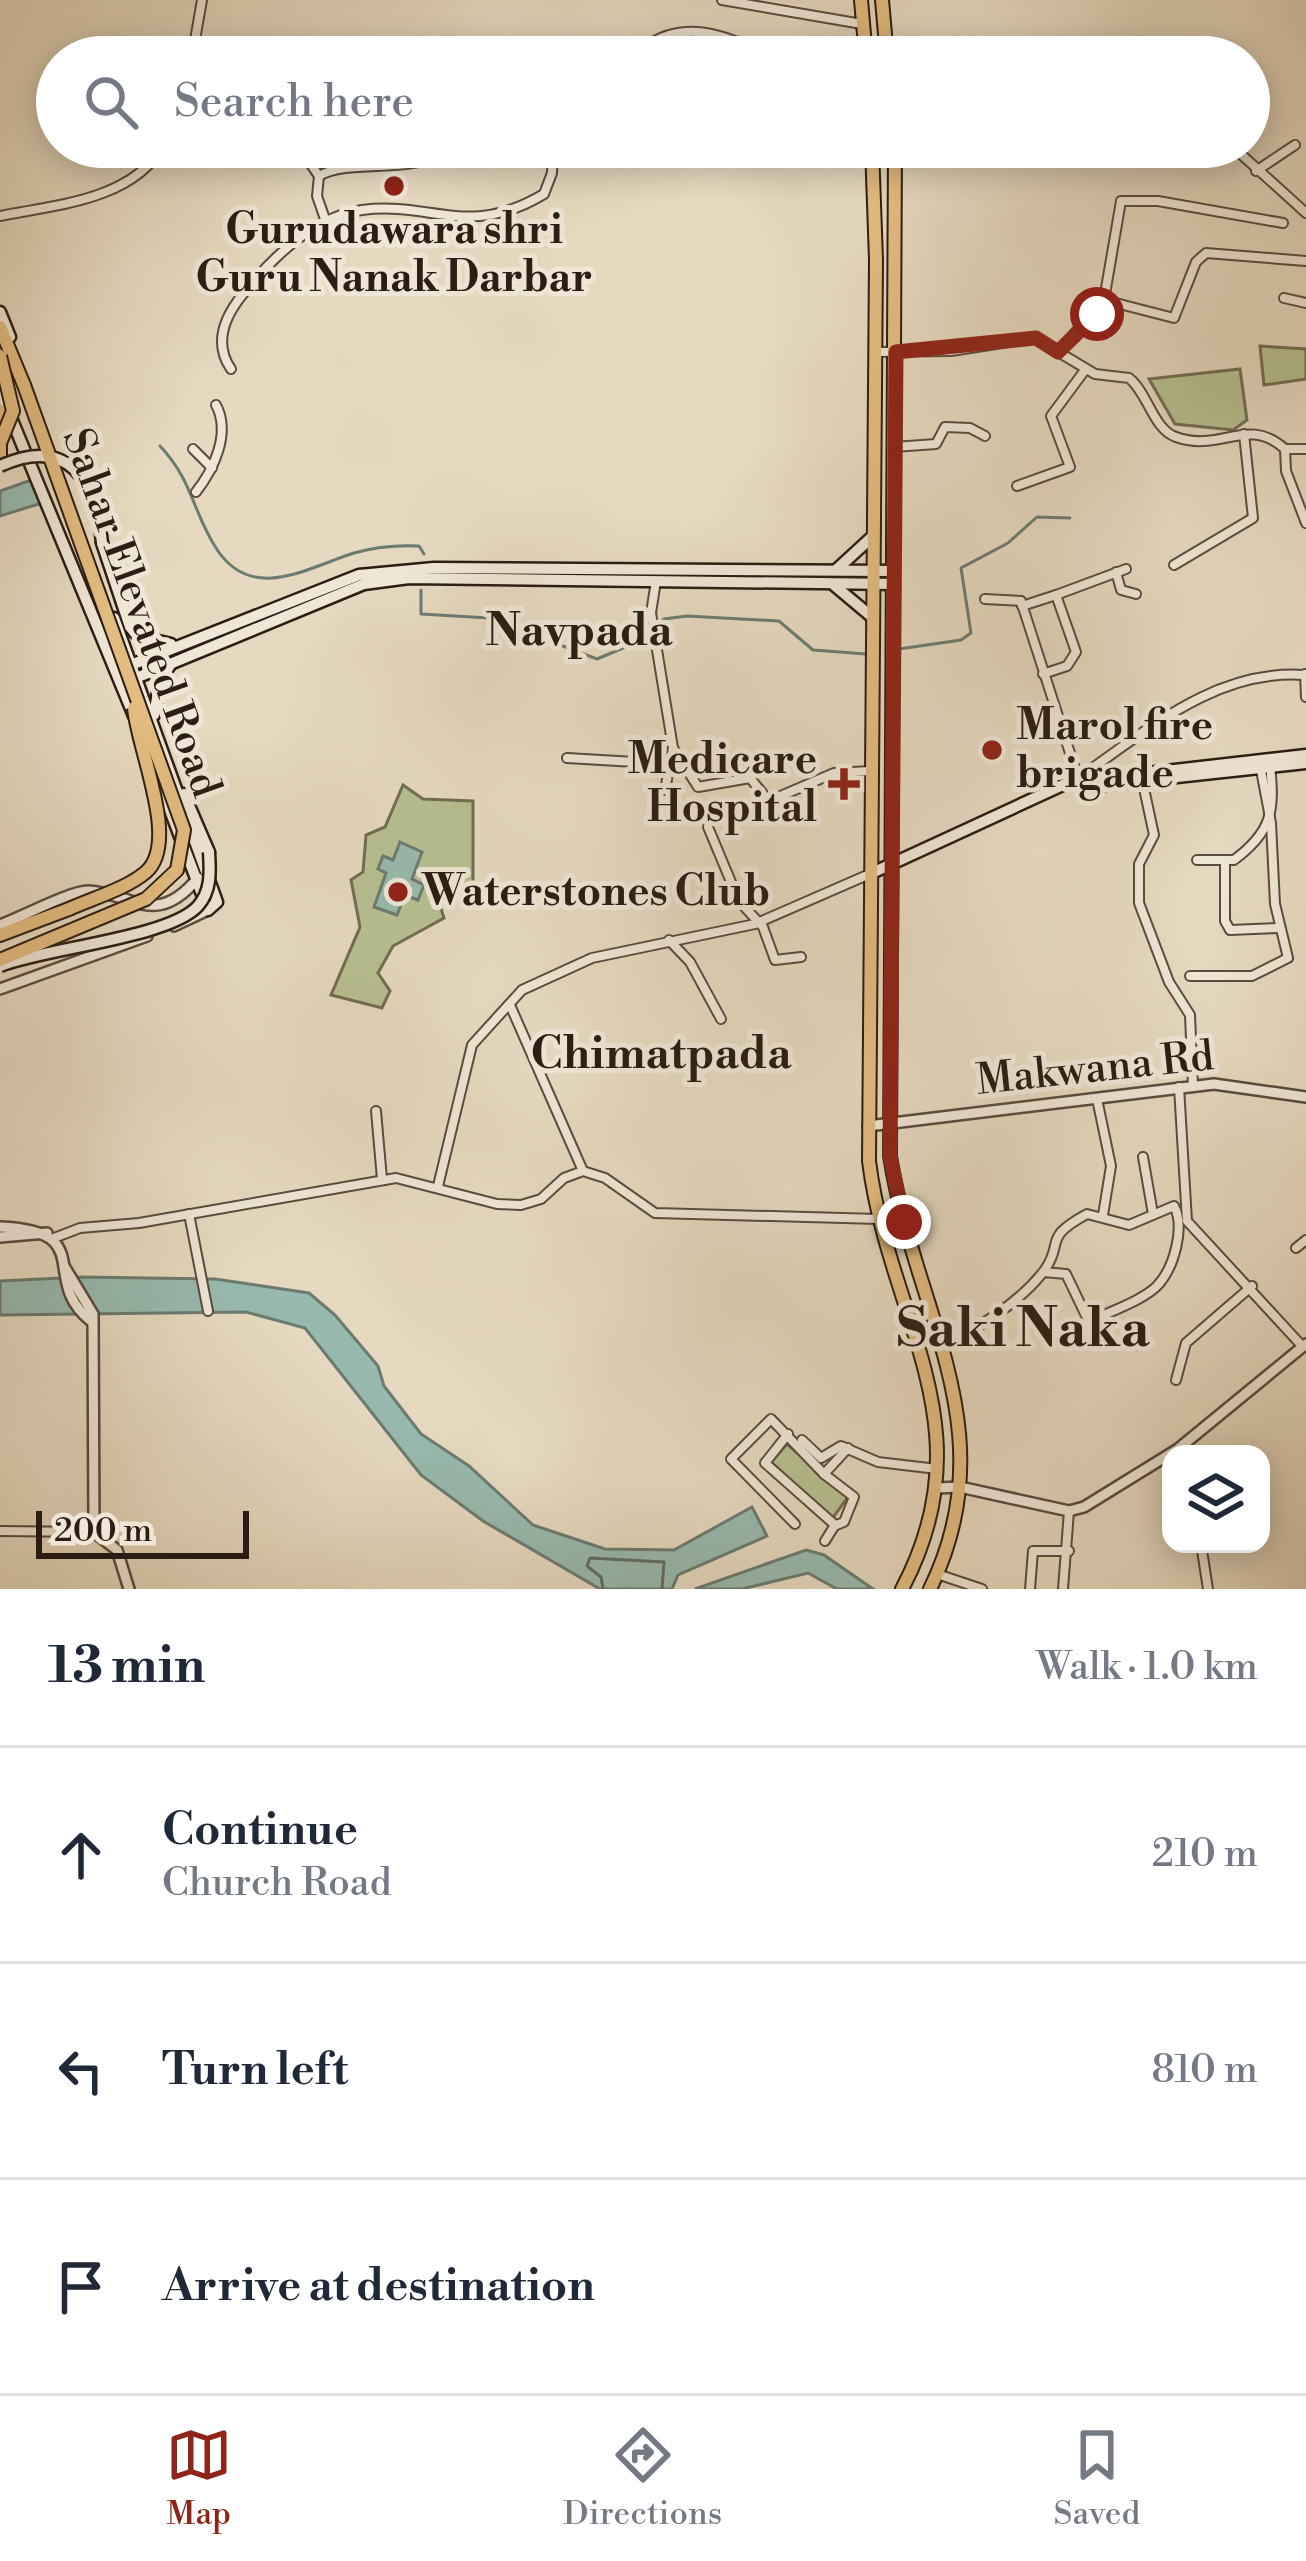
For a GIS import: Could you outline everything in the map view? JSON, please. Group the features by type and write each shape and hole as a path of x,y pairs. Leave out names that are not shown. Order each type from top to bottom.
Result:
{"main road":[{"path":"881,0 885,36"},
{"path":"856,1 864,36"},
{"path":"873,168 876,352 868,1126 879,1219 931,1388 938,1469 925,1540 902,1589"},
{"path":"896,168 891,1124 896,1189 960,1413 960,1486 930,1589"},
{"path":"0,312 42,418 57,476 122,638 197,885 213,906"},
{"name":"Sahar Elevated Road","path":"0,327 184,830 176,870 146,899 0,963"},
{"name":"Sahar Elevated Road","path":"0,356 14,410 0,443"},
{"path":"0,392 116,670 131,678 154,723 205,868 213,906"},
{"path":"0,411 0,463 48,457 79,471 98,508 102,543 130,627 160,645 186,642"},
{"path":"832,578 873,536"},
{"path":"131,678 160,652 359,575 434,568 657,578"},
{"path":"131,678 364,584 432,577 894,577"},
{"path":"832,578 872,617"},
{"path":"122,638 140,651 160,652"},
{"path":"154,723 160,681 171,662"},
{"path":"0,935 142,876 160,854 163,837 138,746 131,678"},
{"path":"872,873 1078,778 1306,759"},
{"path":"0,963 179,918 205,896 211,878 209,852 171,770"},
{"path":"872,801 894,802"}],"street":[{"path":"196,36 202,0"},
{"path":"722,0 863,24"},
{"path":"666,36 681,30 726,36"},
{"path":"1270,161 1294,145"},
{"path":"0,216 109,191 150,168"},
{"path":"313,168 319,176 317,196 326,222"},
{"path":"319,176 337,168"},
{"path":"231,369 222,333 225,316 266,265 326,222 363,210 440,218 506,211 544,194 552,168"},
{"path":"1253,168 1306,213"},
{"path":"1256,171 1260,168"},
{"path":"1058,352 1104,299 1121,201 1157,201 1283,223"},
{"path":"1104,299 1174,318 1196,262 1206,253 1306,261"},
{"path":"1284,298 1306,303"},
{"path":"876,352 1036,338 1085,370 1129,378 1165,432 1177,437 1209,441 1267,433 1285,449 1306,449"},
{"path":"1017,487 1070,467 1052,416 1085,370"},
{"path":"196,492 212,468 222,430 216,406"},
{"path":"894,446 937,444 945,428 970,428 985,436"},
{"path":"1174,565 1252,518 1244,434"},
{"path":"193,449 212,468"},
{"path":"1285,449 1286,471 1306,524"},
{"path":"1022,606 1121,570 1121,590 1136,594"},
{"path":"657,578 651,613 673,748 664,790"},
{"path":"1043,674 1067,666 1076,652 1056,595"},
{"path":"985,599 1021,601 1078,778 1219,688 1268,674 1305,674 1306,697"},
{"path":"673,748 698,787 750,778 769,801 834,772 870,772"},
{"path":"567,758 669,764"},
{"path":"1190,976 1252,976 1288,958 1279,928 1265,762"},
{"path":"1142,776 1154,835 1138,864 1138,903 1168,982 1190,1015 1192,1086"},
{"path":"1197,860 1226,860 1255,845 1271,823"},
{"path":"708,827 733,889 755,924 763,927 775,959 801,957"},
{"path":"1226,860 1225,921 1230,930 1279,928"},
{"path":"185,922 205,868"},
{"path":"438,1186 472,1045 522,990 566,967 755,924 872,873"},
{"path":"0,925 82,892 141,907 174,900 197,885"},
{"path":"0,989 185,922 213,906"},
{"path":"669,940 690,962 721,1019"},
{"path":"509,1004 583,1171"},
{"name":"Makwana Rd","path":"868,1126 1192,1086 1306,1096"},
{"path":"1178,1087 1187,1221 1304,1346 1189,1445"},
{"path":"1097,1099 1112,1166 1102,1215"},
{"path":"376,1112 382,1179"},
{"path":"1144,1157 1153,1214"},
{"path":"0,1237 50,1236 382,1179 521,1205 541,1199 563,1178 583,1171 605,1178 655,1213 879,1219"},
{"path":"944,1344 998,1312 1042,1272 1057,1232 1087,1214 1129,1225 1174,1206 1181,1220 1177,1246 1157,1286 1089,1322 1066,1274 1042,1272"},
{"path":"189,1214 208,1311"},
{"path":"0,1227 50,1236"},
{"path":"50,1236 90,1318 94,1532"},
{"path":"1296,1248 1306,1240"},
{"path":"1176,1380 1186,1343 1252,1286"},
{"path":"795,1524 731,1462 767,1419 854,1497 844,1522 825,1541"},
{"path":"788,1434 765,1462 835,1526"},
{"path":"802,1440 821,1459 840,1447 878,1462 938,1469"},
{"path":"824,1474 848,1448"},
{"path":"936,1488 960,1486 1070,1511 1162,1461"},
{"path":"1063,1589 1070,1511"},
{"path":"0,1531 94,1532 117,1550 129,1589"},
{"path":"1030,1589 1033,1551 1069,1551"},
{"path":"1202,1553 1208,1589"},
{"path":"938,1574 982,1589"}],"green space":[{"path":"1260,346 1306,349 1306,379 1264,385"},
{"path":"1240,369 1247,420 1233,430 1175,424 1149,379"},
{"name":"Waterstones Club","path":"403,785 423,799 473,801 473,886 446,886 438,899 444,918 393,946 378,973 390,991 382,1008 331,995 360,927 351,880 363,872 366,835 385,827"},
{"path":"787,1444 848,1497 832,1519 771,1462"}],"water":[{"path":"34,479 42,503 0,516 0,491"},
{"name":"Waterstones Club","path":"400,842 422,852 412,879 424,885 418,900 405,895 397,915 374,907 386,873 378,869 383,856 393,860"},
{"path":"215,1279 309,1293 335,1315 378,1366 384,1386 421,1434 469,1466 533,1525 605,1549 674,1550 752,1507 767,1536 678,1575 672,1589 600,1589 483,1521 421,1475 305,1328 246,1312 0,1315 0,1281"},
{"path":"806,1550 824,1555 873,1589 837,1589 808,1573 742,1589 695,1589"}],"waterway":[{"path":"160,446 180,473 218,551 232,567 248,575 283,577 386,547 419,546 424,554"},
{"path":"899,649 961,640 971,633 961,568 1008,543 1037,517 1070,518"},
{"path":"421,590 421,614 489,618 597,659 635,643 664,619 687,616 779,621 813,650 866,654"}],"place":[{"name":"Gurudawara shri Guru Nanak Darbar","path":"394,186"},
{"name":"Marol fire brigade","path":"992,750"},
{"name":"Medicare Hospital","path":"844,784"},
{"name":"Waterstones Club","path":"398,892"}],"district":[{"name":"Navpada","path":"579,631"},
{"name":"Chimatpada","path":"661,1054"},
{"name":"Saki Naka","path":"1023,1330"}],"route":[{"path":"904,1222 890,1156 896,352 950,351 1036,338 1058,352 1097,314"}]}
